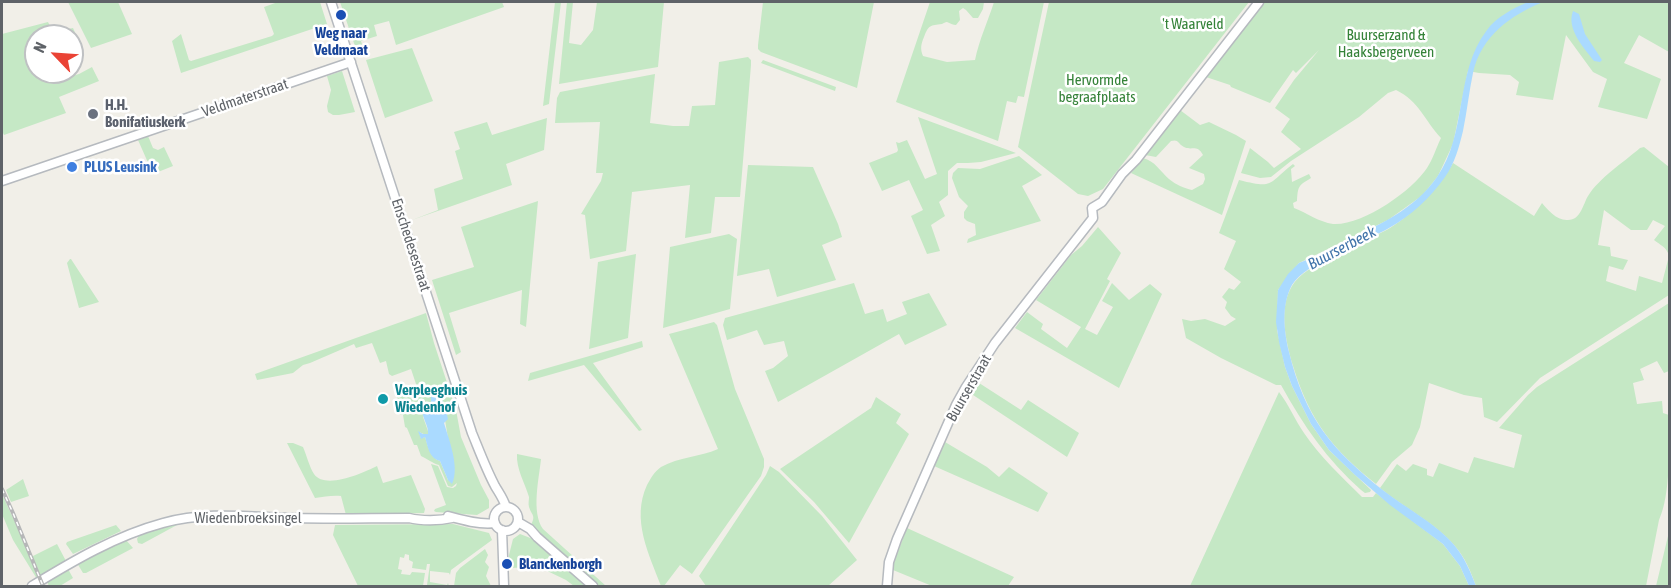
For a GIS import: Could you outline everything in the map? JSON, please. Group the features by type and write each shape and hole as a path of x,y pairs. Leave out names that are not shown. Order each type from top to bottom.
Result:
{"main road":[{"name":"Enschedesestraat","path":"331,2 472,433 503,507"},
{"name":"Buurserstraat","path":"887,586 889,561 897,539 961,396 979,366 1093,218 1092,210 1102,202 1122,174 1136,160 1259,2"},
{"name":"Veldmaterstraat","path":"2,181 351,62"},
{"path":"504,586 504,552 511,528 518,516 515,510 503,507 494,520 498,527 511,528 537,537 593,586"},
{"name":"Wiedenbroeksingel","path":"32,586 112,541 140,530 180,519 206,516 321,519 409,518 419,520 452,518 481,524 494,520"}],"green space":[{"path":"68,2 118,2 132,34 91,48 84,34 84,24 79,24"},
{"path":"278,2 320,2 327,24 181,73 172,41 181,34 191,61 272,36 274,34 264,7"},
{"path":"340,2 502,2 504,7 396,45 389,21 374,25 377,36 361,41 365,53 358,55"},
{"path":"555,2 561,2 549,104 543,106"},
{"path":"567,2 573,2 569,43 581,45 593,30 597,2 664,2 658,67 559,84"},
{"path":"763,2 874,2 857,88 761,52 758,45"},
{"path":"930,2 984,2 978,18 973,18 963,8 959,11 960,20 956,25 946,22 927,30 922,44 923,56 947,62 975,60 994,2 1044,2 1024,97 1018,96 1016,103 1007,101 998,141 896,102"},
{"name":"Hervormde begraafplaats","path":"1049,2 1249,2 1103,189 1088,196 1078,194 1018,147"},
{"name":"Buurserzand & Haaksbergerveen","path":"1263,2 1669,2 1669,52 1639,35 1624,63 1661,79 1647,119 1598,107 1607,79 1593,72 1566,35 1553,100 1516,95 1519,82 1510,75 1468,71 1453,144 1438,176 1423,195 1388,220 1299,263 1278,290 1277,330 1285,367 1292,386 1311,424 1329,450 1371,490 1370,492 1365,493 1361,490 1327,454 1307,428 1281,385 1276,385 1221,358 1186,338 1182,319 1191,321 1205,319 1225,326 1236,319 1225,308 1227,302 1222,297 1229,288 1234,290 1241,282 1224,269 1236,241 1219,233 1239,180 1259,184 1270,183 1293,164 1295,166 1291,169 1292,182 1309,174 1311,178 1300,187 1297,201 1293,203 1294,208 1328,223 1345,223 1372,213 1410,187 1427,168 1441,138 1416,106 1396,90 1388,93 1359,117 1291,161 1271,177 1260,178 1241,173 1250,148 1274,168 1301,149 1281,132 1290,119 1275,108 1319,50 1296,73 1293,70 1270,103 1206,77"},
{"path":"24,28 24,84 84,84 84,71 92,67 99,81 59,97 66,113 4,135 2,131 2,34"},
{"path":"412,48 433,101 385,118 366,60"},
{"path":"748,57 751,65 740,197 715,197 711,233 685,238 690,185 632,192 626,251 590,259 585,215 581,214 601,181 603,173 596,173 600,122 555,123 557,98 560,92 655,74 650,123 689,126 692,106 715,105 719,62"},
{"path":"763,60 836,87 835,91 761,63"},
{"path":"342,71 355,112 333,115 328,112 327,106 331,90 327,76"},
{"path":"1180,110 1200,125 1209,122 1246,141 1222,215 1131,173 1143,158 1154,164 1180,186 1192,190 1203,184 1204,174 1189,168 1203,155 1199,150 1184,147 1177,141 1171,141 1156,157 1145,155"},
{"path":"918,117 1016,153 981,162 957,163 948,171 948,195 939,202 945,216 931,225 940,251 927,254 911,216 923,210 909,180 882,191 869,163 897,152 896,142 907,140 925,179 937,174"},
{"path":"547,118 544,150 506,164 512,185 412,220 438,210 434,189 463,179 455,151 460,149 454,132 487,122 492,135"},
{"path":"148,136 153,148 158,150 164,147 173,166 153,174 138,140"},
{"path":"1644,147 1669,167 1669,256 1669,295 1540,378 1497,422 1484,417 1482,398 1464,395 1429,383 1420,427 1412,445 1392,462 1376,484 1360,471 1324,433 1307,403 1293,366 1284,315 1288,295 1299,277 1322,261 1399,222 1425,198 1453,163 1534,216 1542,203 1557,217 1568,220 1579,215 1593,189 1612,170","holes":["1604,210 1631,230 1647,230 1653,220 1665,226 1654,240 1665,248 1669,256 1662,283 1639,276 1636,291 1606,281 1609,266 1623,270 1628,260 1611,256 1610,247 1598,245"]},
{"path":"1019,156 1042,175 1022,186 1041,221 967,243 968,239 976,235 975,224 964,218 964,212 968,206 959,197 952,178 953,173 958,168 980,169"},
{"path":"748,165 813,167 842,237 822,245 836,280 777,297 769,269 737,276"},
{"path":"538,201 526,327 520,324 522,290 449,313 461,352 456,355 432,280 474,267 461,227"},
{"path":"1098,227 1121,253 1107,279 1110,281 1085,329 1097,335 1113,307 1102,301 1112,283 1129,300 1150,284 1162,294 1119,388 1015,328 1027,312 1043,324 1041,329 1067,348 1081,327 1036,300 1071,255"},
{"path":"729,234 737,239 730,309 663,328 670,247"},
{"path":"636,254 628,338 589,349 598,262"},
{"path":"70,259 99,302 79,308 67,263"},
{"path":"854,283 865,314 883,309 887,322 907,314 902,302 929,293 947,325 905,345 899,334 778,402 765,371 773,368 788,356 784,341 764,345 757,330 727,340 723,325 725,318"},
{"path":"1669,303 1669,371 1664,373 1657,361 1640,369 1644,380 1633,383 1637,404 1662,401 1663,413 1669,415 1669,469 1666,497 1646,586 1476,586 1458,550 1446,537 1380,488 1397,464 1406,471 1413,464 1427,469 1427,475 1433,477 1439,463 1468,473 1474,457 1514,468 1522,435 1499,428 1528,395"},
{"path":"426,313 456,410 461,437 489,500 489,508 477,515 434,511 446,505 431,464 438,466 447,487 453,488 457,483 452,487 448,486 439,465 421,456 417,445 414,445 405,427 403,415 396,413 401,410 396,394 417,387 411,369 392,376 389,374 386,361 380,363 372,343 356,348 354,344 303,365 293,373 257,380 255,374","holes":["431,396 445,420 454,475 448,480 440,461 432,454 425,437 421,438 419,432 428,434 423,417 431,409"]},
{"path":"714,322 717,325 735,389 764,459 764,467 761,476 692,574 680,565 664,586 661,586 647,549 641,524 643,498 647,485 661,467 718,449 669,334"},
{"path":"642,341 643,347 593,363 642,430 639,431 584,365 528,381 530,373"},
{"path":"976,381 1021,410 1028,400 1079,433 1067,457 970,393"},
{"path":"1279,392 1310,442 1324,459 1362,497 1373,497 1376,493 1443,544 1460,566 1469,586 1190,586"},
{"path":"876,397 901,414 896,423 909,434 849,543 814,502 780,469 871,408"},
{"path":"945,442 987,467 999,477 1009,467 1048,493 1038,512 934,466"},
{"path":"287,443 303,447 314,474 319,479 344,479 377,466 383,483 411,475 425,509 424,513 346,515 341,496 315,498"},
{"path":"517,454 541,459 537,514 543,529 606,586 598,586 531,525 533,517"},
{"path":"770,466 779,472 822,516 857,560 828,586 706,586 699,576"},
{"path":"23,479 29,496 11,502 6,490"},
{"path":"2,494 31,557 57,544 66,561 37,579 13,540 2,514"},
{"path":"453,524 489,533 492,540 451,570 450,575 430,571 430,582 447,585 448,583 449,586 427,585 430,564 427,564 426,570 412,568 413,562 409,560 409,555 405,554 404,558 400,557 398,569 402,570 401,574 425,573 423,586 358,586 333,535 335,525"},
{"path":"116,525 121,531 73,554 66,544 67,542"},
{"path":"177,525 142,544 138,543 139,535"},
{"path":"907,528 1014,577 1008,586 932,586 893,570"},
{"path":"1669,532 1669,585 1656,586"},
{"path":"520,534 533,539 588,586 574,586 539,567 508,568 513,539"},
{"path":"126,540 133,548 83,573 77,563"},
{"path":"485,549 488,555 485,562 489,567 486,576 491,586 454,586 456,573 460,568"},
{"path":"68,569 73,578 60,586 49,586 47,582"}],"water":[{"name":"Buurserbeek","path":"1528,2 1543,2 1520,13 1499,28 1483,48 1477,60 1458,149 1439,185 1420,206 1405,218 1322,261 1299,277 1292,285 1286,301 1284,318 1289,352 1303,396 1323,431 1349,461 1366,476 1430,523 1455,546 1462,555 1476,586 1469,586 1460,566 1443,544 1390,505 1355,475 1329,450 1311,424 1285,367 1276,322 1278,290 1288,274 1299,263 1396,215 1428,188 1447,160 1470,65 1477,47 1495,21"},
{"path":"1573,11 1579,14 1585,34 1602,60 1600,62 1594,61 1577,38 1572,25"},
{"path":"433,394 442,400 448,419 444,423 454,462 452,484 440,461 431,455 425,437 421,439 418,431 428,434 422,409 431,409"}],"railway":[{"path":"2,489 43,586"}],"place":[{"name":"Weg naar Veldmaat","path":"341,15"},
{"name":"H.H. Bonifatiuskerk","path":"93,114"},
{"name":"PLUS Leusink","path":"72,167"},
{"name":"Verpleeghuis Wiedenhof","path":"383,399"},
{"name":"Blanckenborgh","path":"507,564"}],"park label":[{"name":"'t Waarveld","path":"1193,24"}]}
